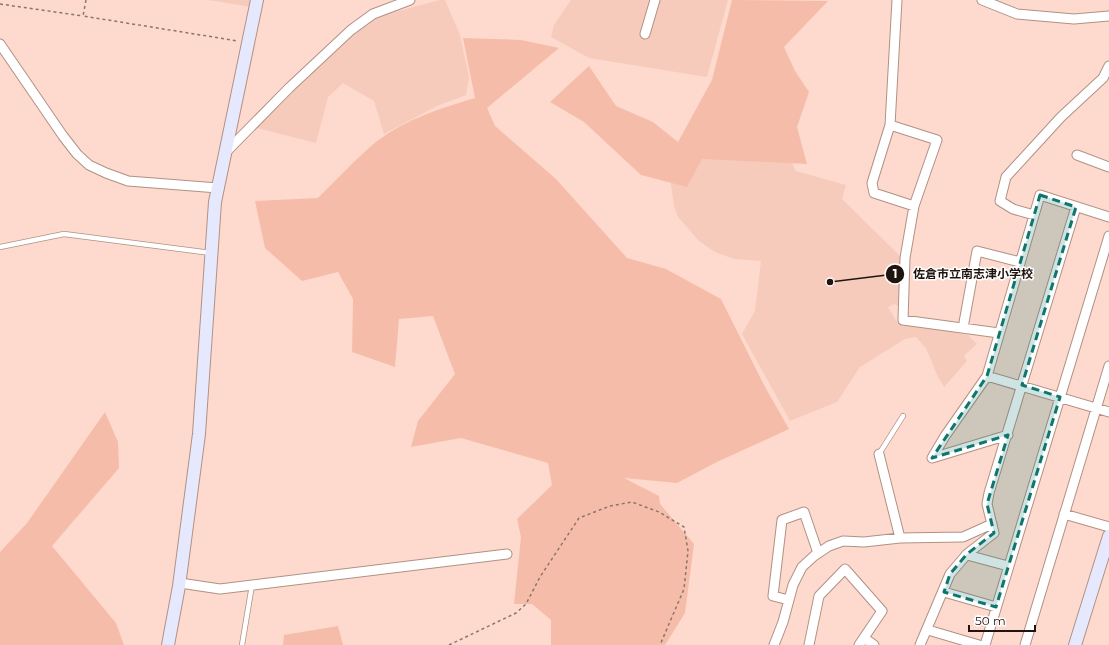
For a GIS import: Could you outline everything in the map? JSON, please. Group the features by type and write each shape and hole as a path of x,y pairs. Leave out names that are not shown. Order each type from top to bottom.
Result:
{"street":[{"path":"168,645 180,583 199,434 211,253 218,188 224,153 257,0"},
{"path":"224,153 289,88 352,30 373,14 410,0"},
{"path":"644,34 655,0"},
{"path":"897,0 890,125 872,183 872,188 874,193 914,206"},
{"path":"982,0 1017,14 1074,19 1109,16"},
{"path":"0,44 62,136 76,154 90,165 128,181 218,188"},
{"path":"1034,214 1013,209 1000,201 1006,177 1061,117 1106,80 1109,66"},
{"path":"890,125 937,140 914,206 905,258 903,320 999,332"},
{"path":"1077,154 1109,167"},
{"path":"1008,435 932,458 945,436 987,376 1040,195 1109,217"},
{"path":"920,645 928,630 950,574 967,555 994,533 987,504 989,493 1008,435 1076,207"},
{"path":"986,645 1008,566 1109,236"},
{"path":"963,328 977,251 1020,262"},
{"path":"1025,645 1109,366"},
{"path":"987,376 1109,412"},
{"path":"878,454 900,538"},
{"path":"789,600 773,596 782,520 804,512 818,553"},
{"path":"1064,514 1109,527"},
{"path":"774,645 793,585 802,568 818,553 829,546 843,540 864,542 900,538 963,537 992,524"},
{"path":"1076,645 1109,536"},
{"path":"180,583 220,589 288,582 350,572 507,554"},
{"path":"967,555 1008,566"},
{"path":"809,645 819,596 845,569 882,611 862,642 874,645"},
{"path":"944,592 996,607"},
{"path":"928,630 979,645"}],"lane":[{"path":"0,247 64,234 211,253"},
{"path":"878,454 903,416"},
{"path":"242,645 252,585"}],"path":[{"path":"84,16 86,0"},
{"path":"0,4 248,43"},
{"path":"449,645 516,613 526,604 540,577 579,518 610,506 632,502 658,512 684,527 688,551 684,589 660,645"}],"highlighted area":[{"path":"1040,195 1076,207 1022,385 1060,397 996,607 944,592 950,574 967,554 994,533 987,504 1008,435 932,458 987,376"}],"shaded area":[{"path":"208,0 253,0 252,7"},
{"path":"445,0 460,35 469,77 466,95 437,106 384,134 374,101 343,83 328,97 316,143 253,127 372,18"},
{"path":"571,0 728,0 707,77 589,58 551,37 554,25"},
{"path":"732,0 828,1 784,47 795,71 809,92 797,127 807,164 702,159 687,187 641,175 584,122 550,102 589,66 616,106 653,122 678,142 712,80"},
{"path":"463,38 521,40 559,48 487,108 495,126 556,179 627,258 666,269 721,299 764,385 789,429 717,462 677,483 624,478 659,496 660,504 694,544 685,613 665,645 551,645 551,620 532,604 514,604 521,537 517,519 552,485 548,463 461,438 411,447 418,421 455,374 433,316 399,319 395,367 352,352 353,299 338,272 302,281 265,248 255,201 318,198 370,147 394,130 433,111 475,98"},
{"path":"697,152 789,157 796,171 846,185 842,199 902,258 900,303 898,306 895,304 888,307 897,322 968,335 977,344 964,356 967,361 944,387 938,377 926,348 916,337 905,339 860,367 837,402 790,421 742,334 755,311 761,261 734,259 715,252 699,241 678,217 674,206 671,184 677,164"},
{"path":"105,412 118,442 119,468 52,546 116,623 124,645 0,645 0,552 27,523"},
{"path":"338,626 343,645 283,645 284,635"}],"place":[{"name":"佐倉市立南志津小学校","path":"830,282"}]}
